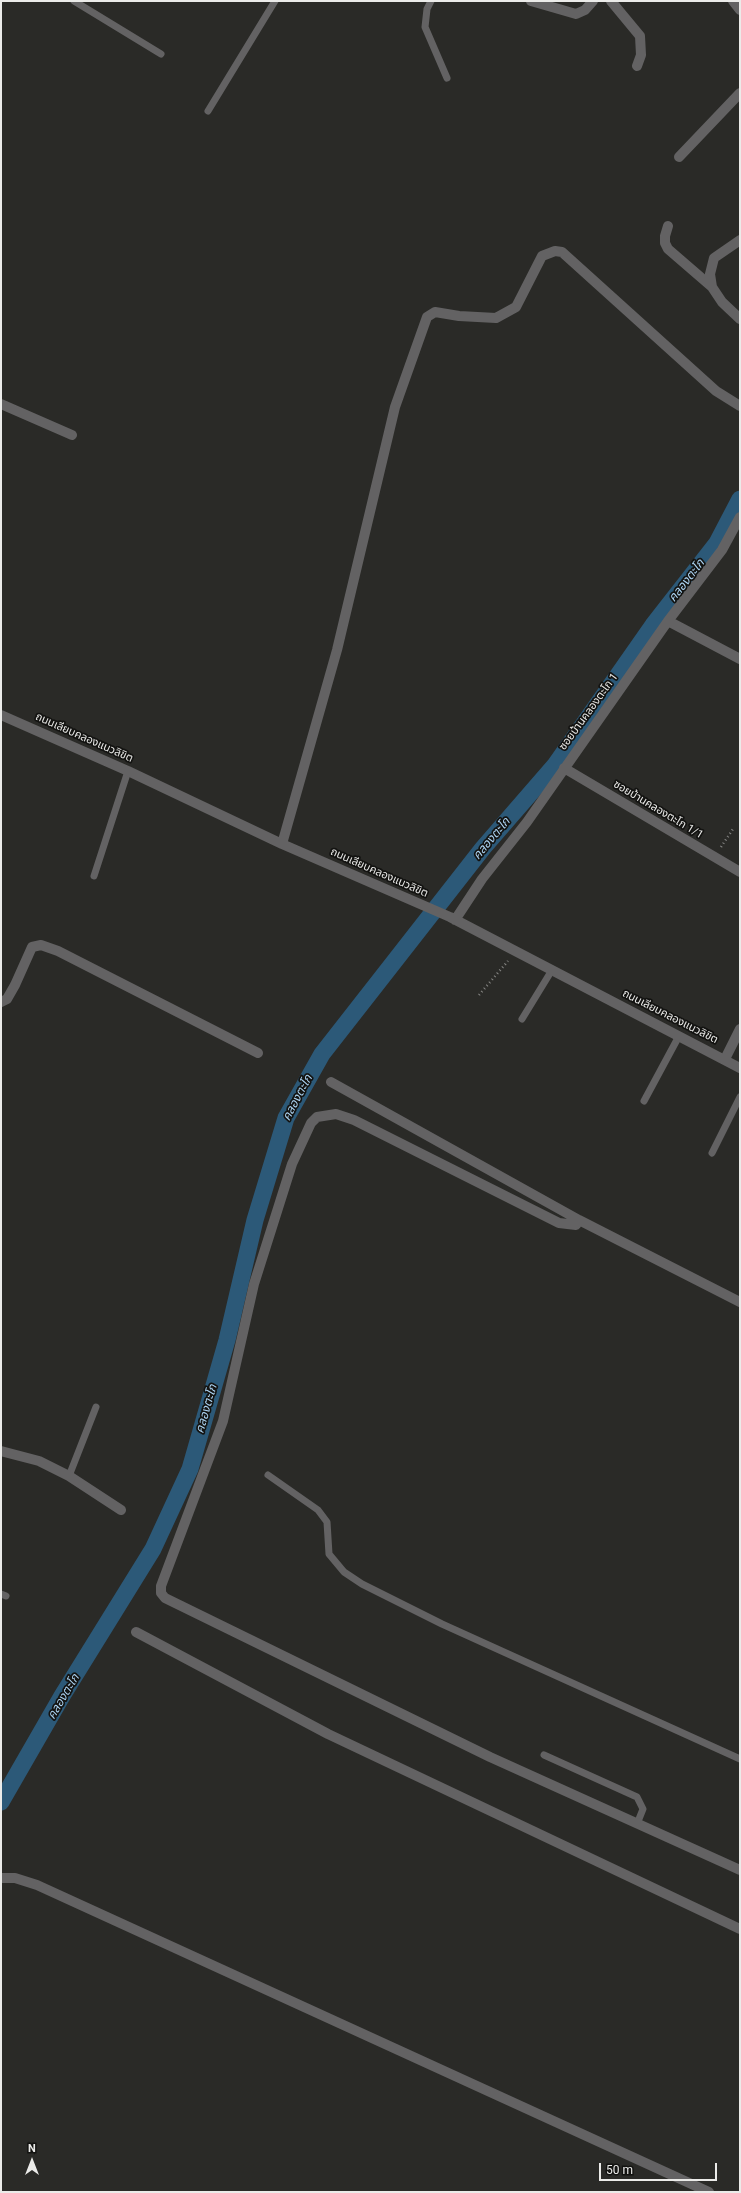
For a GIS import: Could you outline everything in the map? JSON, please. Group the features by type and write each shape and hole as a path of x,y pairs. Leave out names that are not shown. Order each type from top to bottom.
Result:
{"street":[{"path":"531,1 576,14 585,10 593,1"},
{"path":"611,1 640,36 641,55 637,66"},
{"path":"733,1 740,10"},
{"path":"679,157 740,93"},
{"path":"668,226 665,243 668,248 712,287 722,302 740,319"},
{"path":"712,287 710,274 714,258 740,240"},
{"path":"282,844 337,650 395,407 427,317 435,312 459,316 496,318 516,307 542,256 555,251 562,252 716,392 740,406"},
{"path":"1,404 72,435"},
{"name":"ซอยบ้านคลองตะโก 1","path":"452,918 527,822 668,621 722,550 740,517"},
{"path":"668,621 740,659"},
{"name":"ถนนเลียบคลองแนวลิขิต","path":"1,715 128,771 282,844 452,918 740,1068"},
{"name":"ซอยบ้านคลองตะโก 1/1","path":"564,768 740,872"},
{"path":"1,1002 7,999 15,985 32,946 41,945 58,951 258,1053"},
{"path":"725,1059 740,1029"},
{"path":"331,1082 579,1220 740,1302"},
{"path":"579,1220 576,1225 559,1223 354,1120 336,1114 317,1118 311,1123 292,1164 254,1284 223,1421 161,1586 160,1593 165,1598 490,1757 740,1870"},
{"path":"1,1451 39,1461 69,1476 121,1510"},
{"path":"136,1632 328,1734 740,1929"},
{"path":"1,1878 15,1878 37,1886 709,2192"}],"lane":[{"path":"74,1 161,54"},
{"path":"208,111 275,1"},
{"path":"431,1 427,9 425,27 447,78"},
{"path":"94,876 128,771"},
{"path":"522,1019 552,970"},
{"path":"644,1101 679,1036"},
{"path":"712,1153 740,1097"},
{"path":"69,1476 96,1407"},
{"path":"268,1475 318,1510 327,1522 330,1554 344,1572 362,1584 442,1624 740,1759"},
{"path":"544,1755 637,1797 643,1809 637,1824"}],"path":[{"path":"714,857 733,829"},
{"path":"479,995 516,951"}],"waterway":[{"name":"คลองตะโก","path":"1,1802 62,1696 153,1549 190,1469 227,1340 255,1220 286,1118 322,1054 483,848 555,765 653,625 717,543 740,499"}]}
